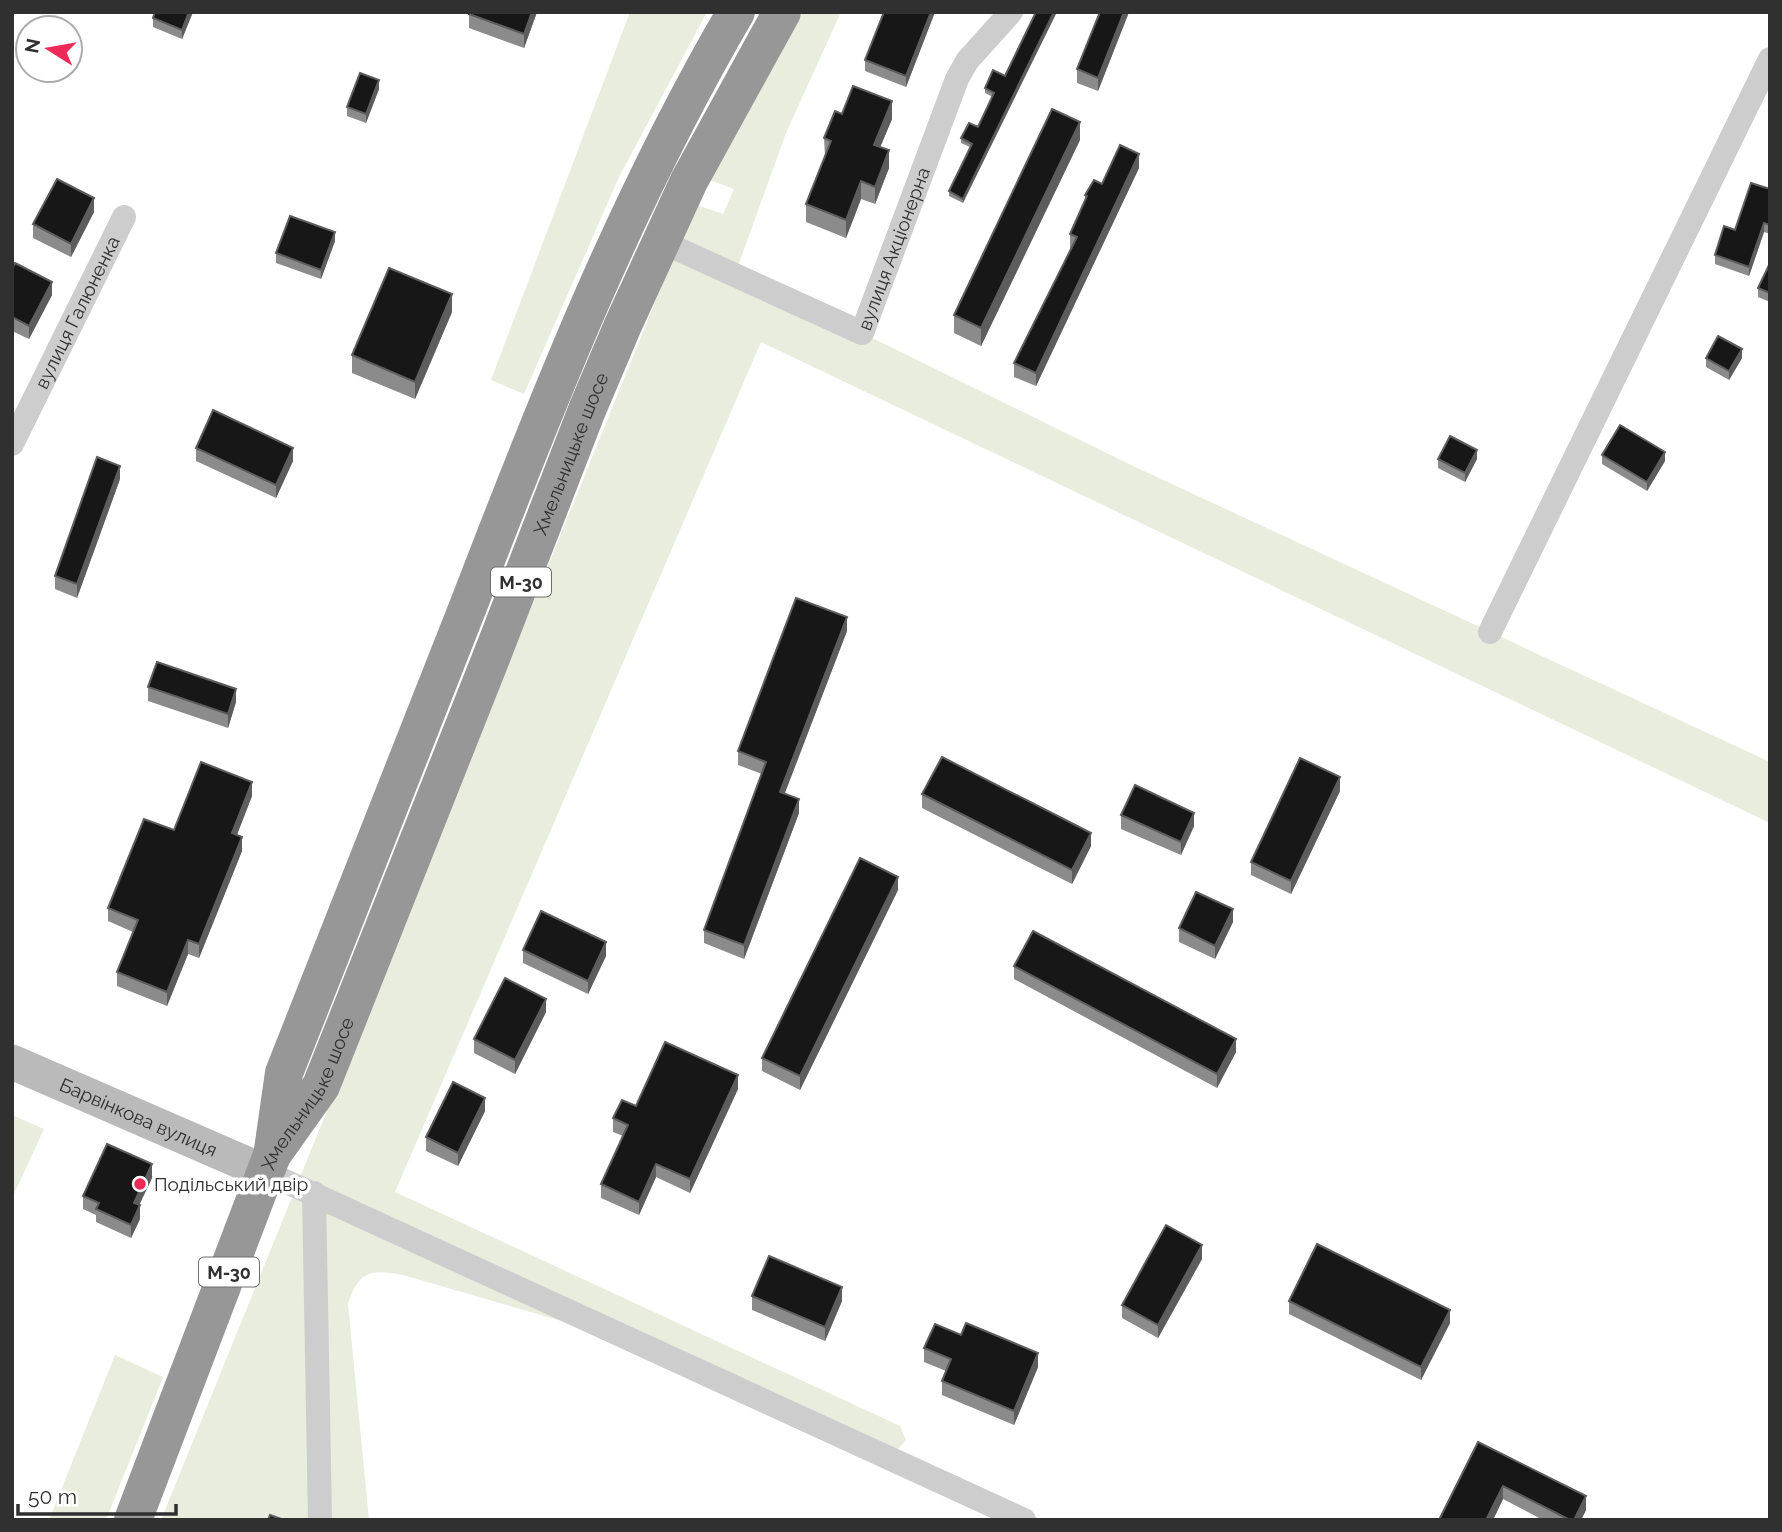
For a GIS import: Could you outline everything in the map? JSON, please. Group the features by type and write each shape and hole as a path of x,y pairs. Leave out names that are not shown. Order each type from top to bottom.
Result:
{"highway":[{"name":"Хмельницьке шосе","path":"269,1164 284,1073 549,397 639,194 736,12"},
{"name":"Хмельницьке шосе","path":"269,1164 321,1086 587,410 660,241 724,113 782,12"},
{"name":"М-30","path":"133,1520 269,1164"}],"street":[{"name":"вулиця Акціонерна","path":"660,241 862,333 957,79 967,61 1010,12"},
{"path":"1490,632 1770,59"},
{"name":"вулиця Галюненка","path":"12,444 124,216"},
{"name":"Барвінкова вулиця","path":"12,1062 269,1164"},
{"path":"269,1164 314,1193 1024,1520"},
{"path":"314,1193 320,1520"}],"green space":[{"path":"630,12 707,12 619,177 524,394 491,380"},
{"path":"803,12 841,12 786,133 737,269 679,242 697,205 723,214 734,189 710,180 736,127"},
{"path":"677,248 862,333 1131,465 1770,762 1770,823 761,342 395,1192 900,1426 906,1440 890,1458 641,1344 403,1275 382,1272 367,1275 362,1279 348,1304 369,1520 161,1520"},
{"path":"12,1115 44,1129 14,1194 12,1193"},
{"path":"115,1355 163,1377 106,1520 49,1520"}],"building":[{"path":"155,12 189,12 182,30 153,18"},
{"path":"469,12 532,12 524,34"},
{"path":"884,12 931,12 906,76 865,60"},
{"path":"1036,12 1054,12 963,199 949,191 972,144 961,138 969,123 978,127 994,93 985,88 993,70 1005,76"},
{"path":"1100,12 1124,12 1098,78 1077,69"},
{"path":"360,73 379,80 366,114 347,107"},
{"path":"853,86 892,101 874,145 889,150 875,187 861,181 846,220 806,204 831,141 824,138 835,111 842,114"},
{"path":"1052,109 1080,122 981,328 954,315"},
{"path":"1120,145 1139,154 1036,373 1014,363 1077,237 1070,234 1087,196 1085,195 1094,180 1102,184"},
{"path":"57,179 94,198 71,244 33,224"},
{"path":"1751,183 1770,189 1770,225 1764,223 1749,267 1715,255 1724,226 1735,230"},
{"path":"290,216 335,232 321,270 276,253"},
{"path":"15,263 52,282 29,326 12,317 12,269"},
{"path":"1770,263 1770,293 1758,288"},
{"path":"389,268 452,294 415,382 352,355"},
{"path":"1718,336 1742,349 1729,371 1706,358"},
{"path":"213,410 293,448 276,485 196,448"},
{"path":"1620,425 1665,452 1647,482 1602,455"},
{"path":"1450,436 1477,450 1465,473 1438,459"},
{"path":"97,457 120,466 77,584 55,576"},
{"path":"796,598 847,617 780,792 799,799 744,945 704,930 766,762 738,751"},
{"path":"157,662 236,689 228,714 148,687"},
{"path":"942,757 1091,833 1072,870 922,794"},
{"path":"1300,758 1340,777 1291,881 1251,862"},
{"path":"201,762 252,782 232,833 242,837 199,944 188,940 167,992 117,972 138,920 108,908 144,819 174,830"},
{"path":"1135,785 1194,813 1181,842 1121,815"},
{"path":"860,858 898,877 800,1076 762,1058"},
{"path":"1196,892 1233,909 1215,946 1179,928"},
{"path":"541,911 606,942 588,981 523,950"},
{"path":"1033,931 1236,1039 1217,1074 1014,966"},
{"path":"505,978 546,999 515,1060 474,1039"},
{"path":"665,1042 738,1075 690,1179 656,1164 639,1202 601,1184 628,1125 613,1118 622,1100 636,1106"},
{"path":"453,1082 485,1098 458,1153 426,1137"},
{"path":"107,1144 152,1164 134,1203 140,1205 131,1225 96,1209 99,1203 83,1196"},
{"path":"1166,1225 1202,1245 1158,1325 1122,1305"},
{"path":"1317,1244 1450,1310 1421,1367 1289,1301"},
{"path":"769,1256 842,1287 825,1327 752,1296"},
{"path":"966,1323 1038,1353 1014,1411 942,1381 951,1359 924,1348 935,1324 961,1335"},
{"path":"1478,1442 1586,1496 1574,1520 1503,1486 1486,1520 1439,1520"},
{"path":"270,1515 284,1520 268,1520"}],"place":[{"name":"Подільський двір","path":"140,1184"}]}
